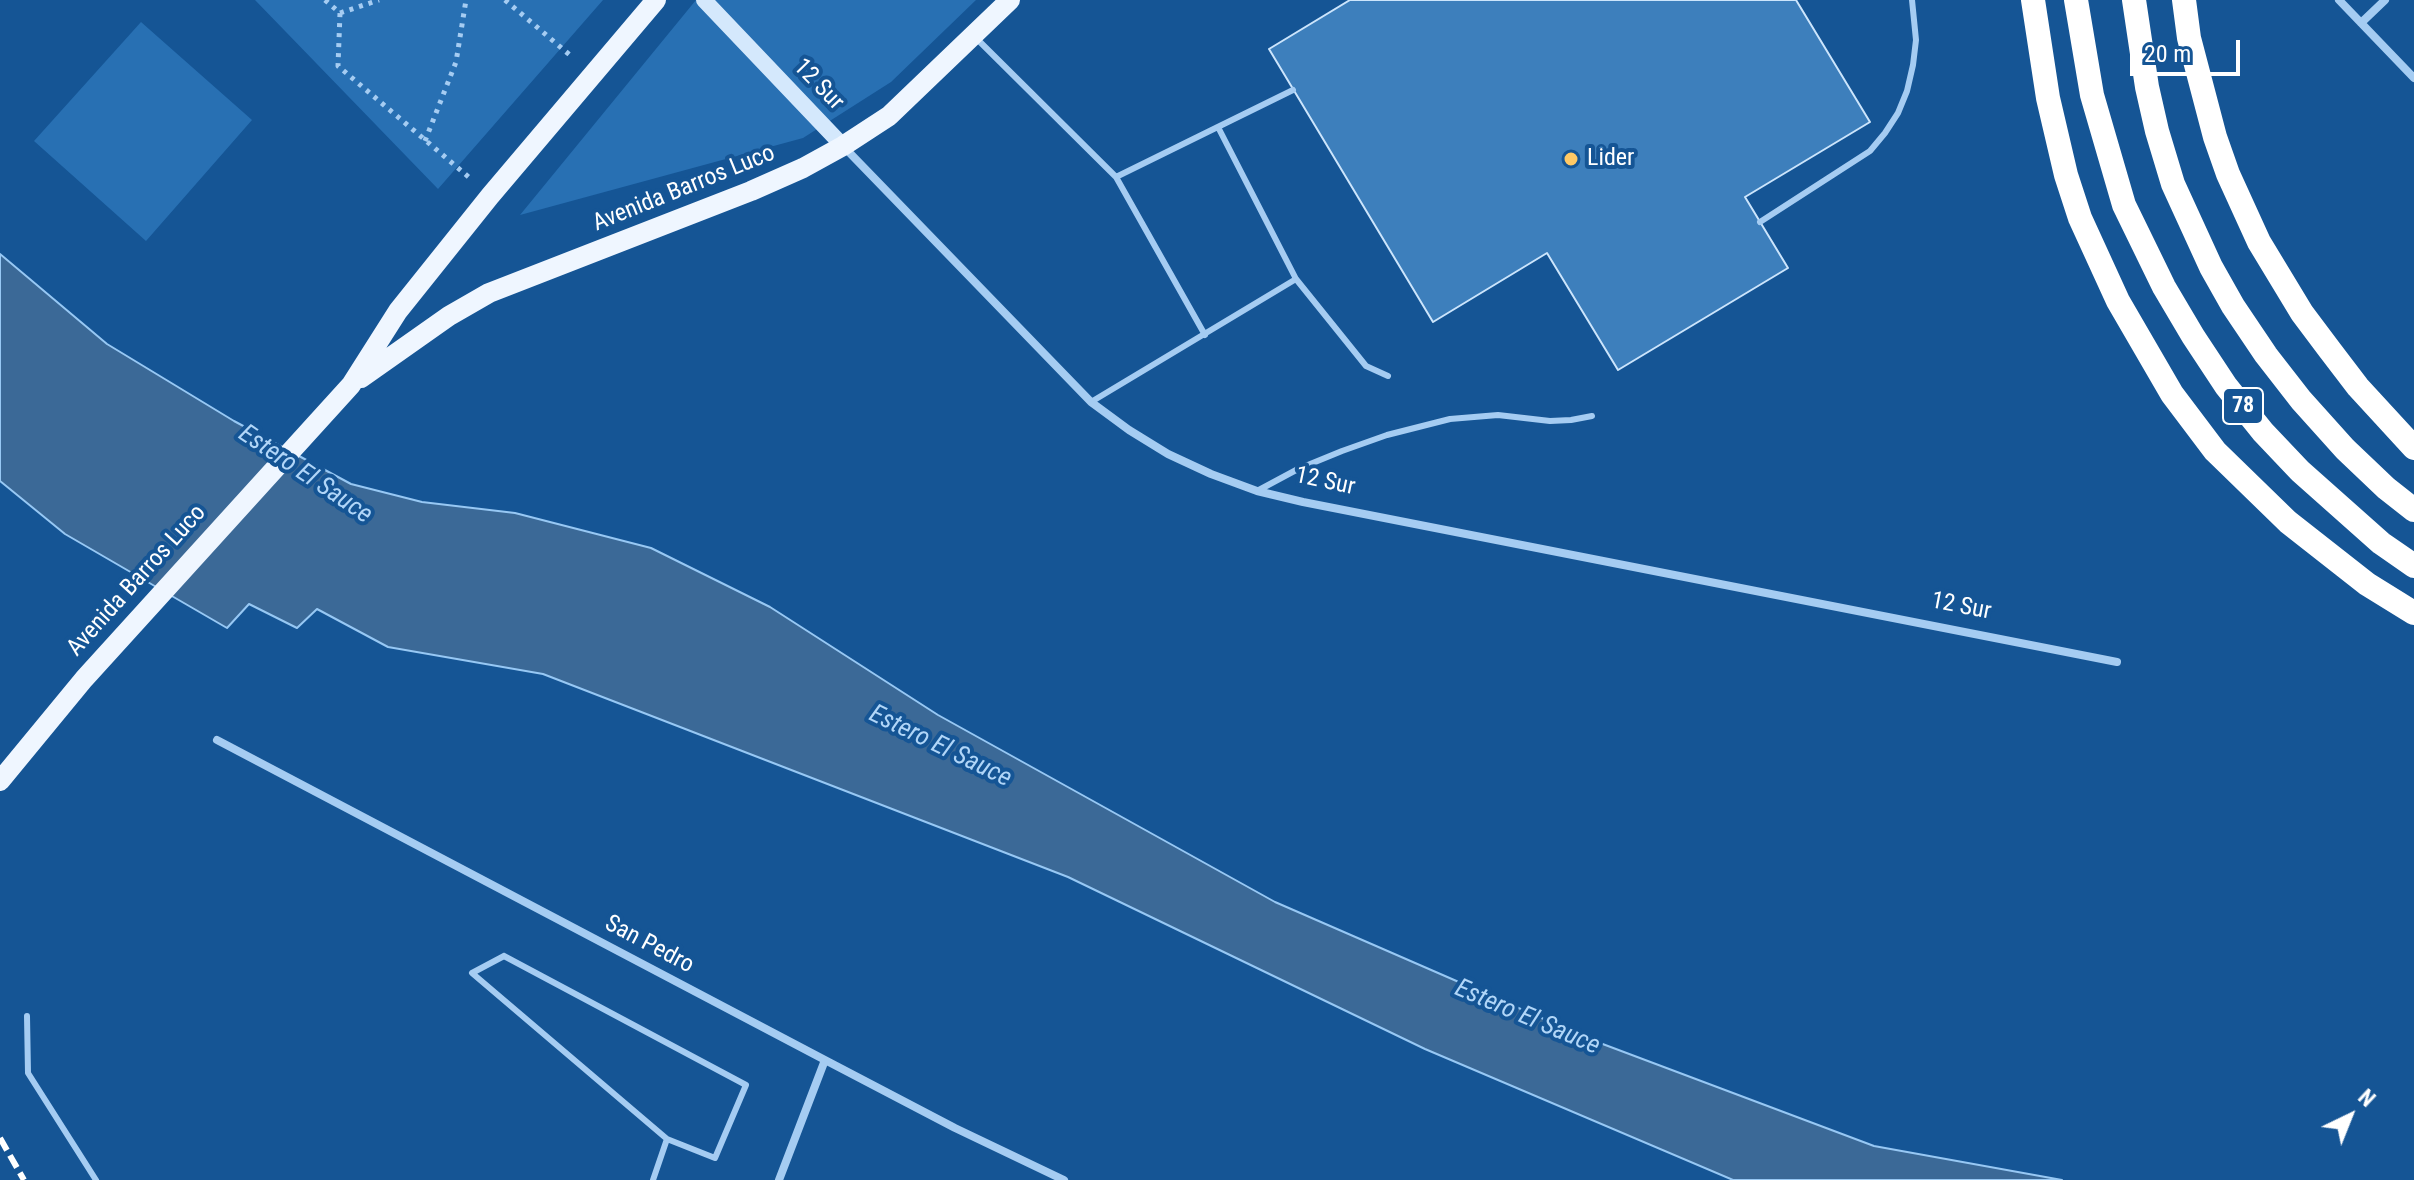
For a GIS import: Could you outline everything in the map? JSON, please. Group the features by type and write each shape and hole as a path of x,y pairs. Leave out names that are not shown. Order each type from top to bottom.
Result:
{"highway":[{"path":"2033,0 2048,98 2075,204 2118,301 2172,394 2215,451 2246,482 2327,553 2367,584 2414,613"},
{"name":"78","path":"2076,0 2092,95 2124,205 2164,287 2193,336 2226,386 2300,471 2381,543 2414,566"},
{"name":"78","path":"2134,0 2157,131 2173,184 2211,267 2266,355 2301,400 2345,449 2414,510"},
{"path":"2184,0 2189,38 2215,137 2259,242 2302,313 2329,349 2358,387 2414,448"}],"main road":[{"name":"Avenida Barros Luco","path":"0,781 84,679 351,385 398,311 490,196 656,0"},
{"name":"Avenida Barros Luco","path":"351,385 449,316 489,293 751,191 843,146 889,116 1010,0"}],"street":[{"name":"12 Sur","path":"704,0 1091,402 1168,454 1257,491 1303,502 2117,662"},
{"path":"2339,0 2414,78"},
{"path":"2361,23 2385,0"},
{"name":"San Pedro","path":"217,740 955,1128 1064,1180"},
{"path":"779,1180 825,1060"}],"lane":[{"path":"1760,222 1870,151 1885,133 1898,113 1913,65 1916,40 1912,0"},
{"path":"973,36 1116,177 1205,335"},
{"path":"1116,177 1293,90"},
{"path":"1218,127 1296,279 1366,366 1388,376"},
{"path":"1091,402 1296,279"},
{"path":"1257,491 1298,469 1342,451 1387,435 1450,419 1498,415 1550,421 1592,416"},
{"path":"504,956 746,1085 715,1158 667,1139 518,1012 472,973 504,956"},
{"path":"27,1016 28,1073 96,1180"},
{"path":"653,1180 667,1139"}],"path":[{"path":"325,0 340,13"},
{"path":"340,13 379,0"},
{"path":"425,141 456,62 466,0"},
{"path":"505,0 593,75"},
{"path":"340,13 338,66 490,196"}],"shaded area":[{"path":"255,0 603,0 438,189"},
{"path":"696,0 976,0 891,82 803,138 520,215"},
{"path":"141,22 252,120 146,241 34,141"}],"water":[{"name":"Estero El Sauce","path":"0,254 107,344 234,421 351,484 422,502 515,513 651,548 770,607 938,715 1275,902 1592,1040 1874,1146 2062,1180 1733,1180 1425,1049 1068,877 543,674 388,647 317,609 297,628 249,604 227,628 65,534 0,481"}],"building":[{"name":"Lider","path":"1350,0 1796,0 1870,122 1745,197 1788,268 1618,370 1547,253 1433,322 1269,49"}],"railway":[{"path":"0,1138 24,1180"}],"place":[{"name":"Lider","path":"1571,159"}]}
